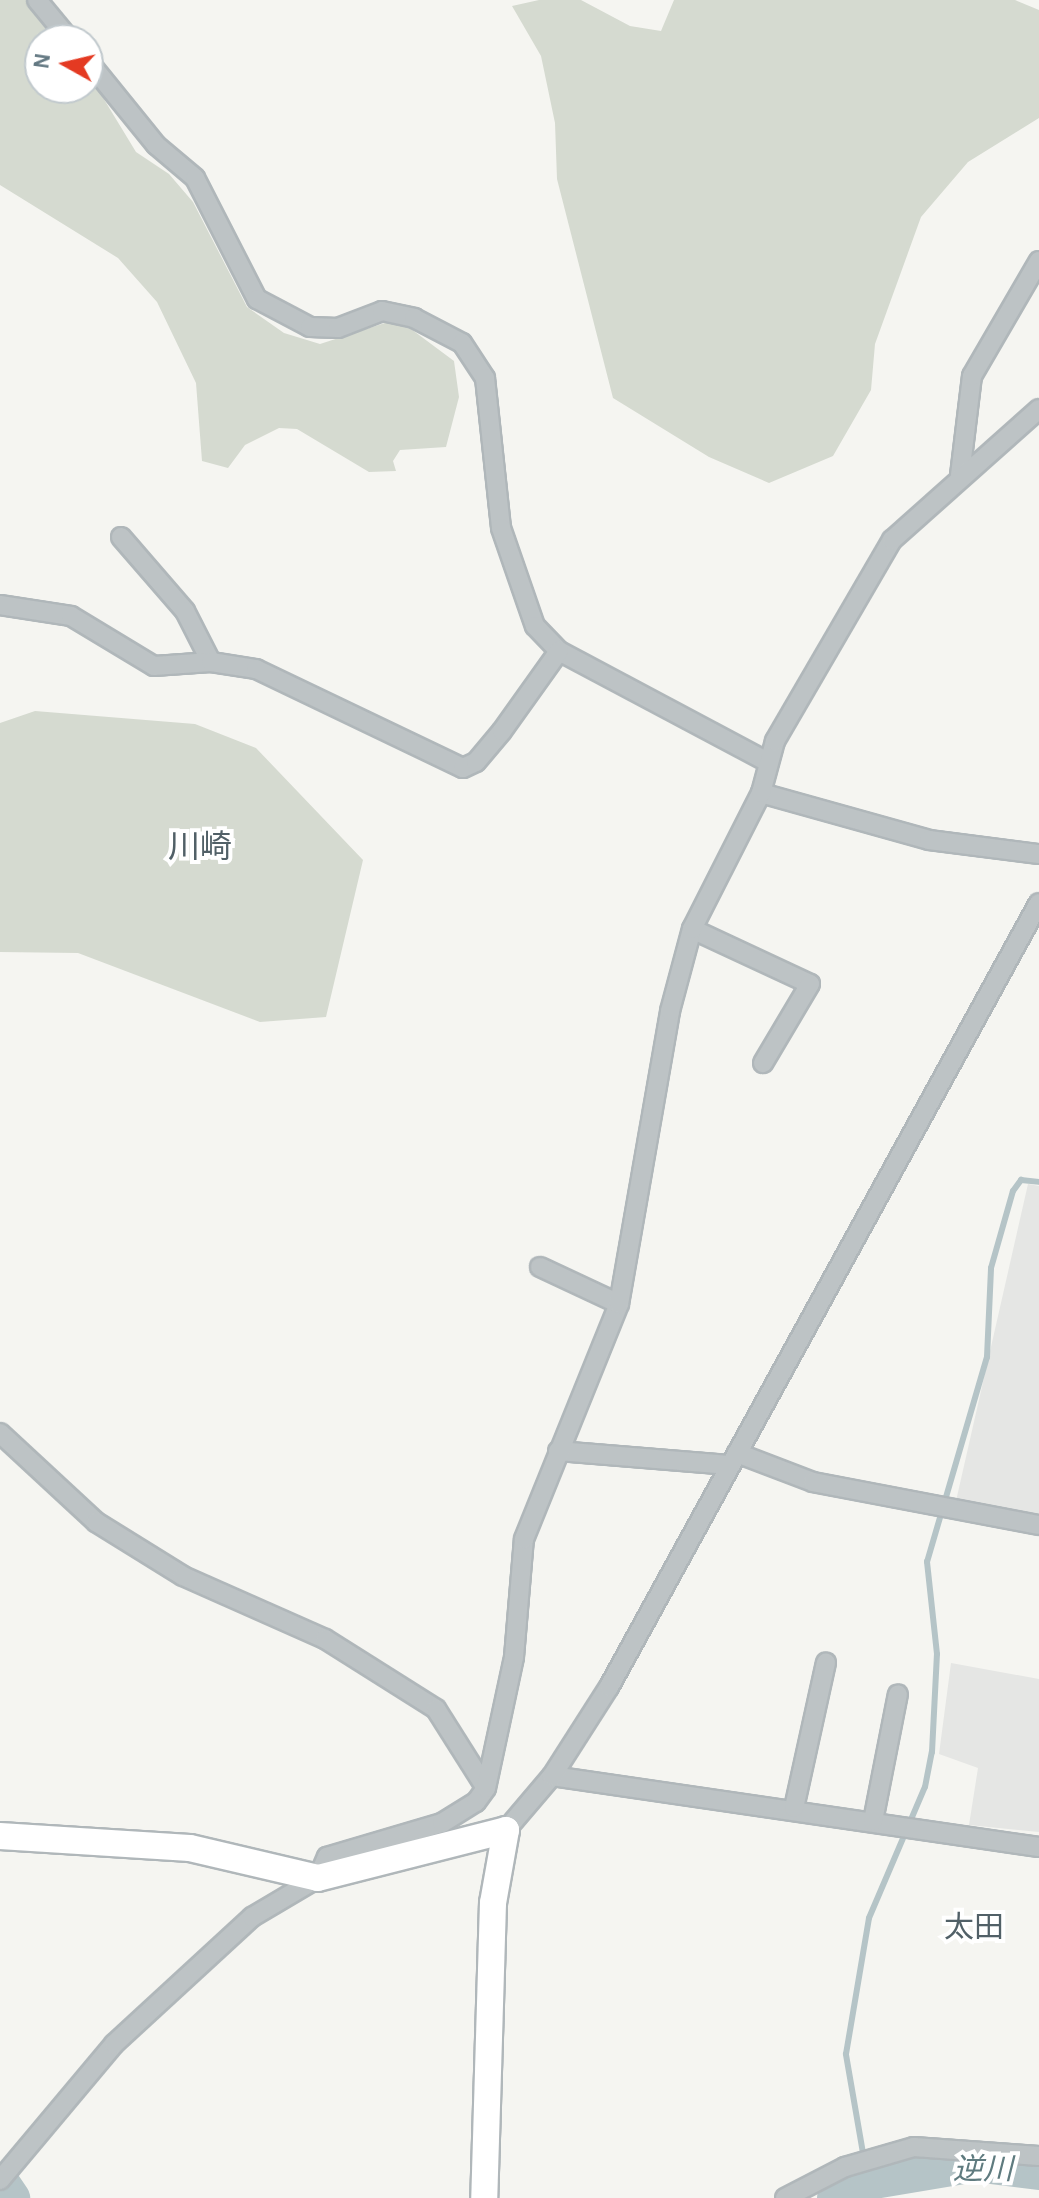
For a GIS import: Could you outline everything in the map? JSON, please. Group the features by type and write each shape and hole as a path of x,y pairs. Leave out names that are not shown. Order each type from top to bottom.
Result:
{"street":[{"path":"37,0 57,24"},
{"path":"104,81 156,145 195,178 257,299 310,327 338,328 382,311 414,318 462,343 485,378 501,528 522,601 559,651 766,761"},
{"path":"960,475 972,376 1039,261"},
{"path":"318,1878 327,1857 442,1823 476,1802 486,1788 512,1672 524,1539 619,1304 670,1011 692,929 761,793 766,761 892,540 960,475 1039,409"},
{"path":"121,537 185,611 211,662"},
{"path":"0,605 71,616 154,666 211,662 256,669 463,768 476,762 502,731 559,651"},
{"path":"761,793 929,840 1039,854"},
{"path":"484,2198 493,1903 506,1830 552,1776 609,1687 1039,903"},
{"path":"692,929 810,984 763,1063"},
{"path":"540,1267 619,1304"},
{"path":"0,1433 96,1522 183,1576 325,1639 436,1709 486,1788"},
{"path":"558,1451 733,1459 813,1482 1039,1525"},
{"path":"794,1808 826,1662"},
{"path":"873,1821 898,1694"},
{"path":"552,1776 794,1808 1039,1847"},
{"path":"4,2175 114,2044 197,1962 285,1893 318,1878 506,1830"},
{"path":"0,1836 190,1848 318,1878"},
{"path":"785,2198 845,2167 914,2147 1039,2156"}],"shaded area":[{"path":"0,0 28,0 50,24 24,24 24,104 104,104 104,99 136,152 169,174 193,202 247,307 284,333 320,344 388,322 411,329 454,361 459,397 446,447 400,450 393,461 396,471 369,472 297,429 279,428 245,445 228,468 202,461 196,383 157,302 118,258 0,185"},
{"path":"539,0 581,0 630,26 661,31 674,0 1015,0 1039,10 1039,118 968,162 921,217 875,344 871,390 833,456 769,483 709,457 613,398 557,179 555,123 541,56 512,6"},
{"path":"35,711 195,724 256,748 363,860 326,1017 260,1022 78,953 0,952 0,723"},
{"path":"1028,1184 1039,1186 1039,1515 956,1501"},
{"path":"951,1663 1039,1679 1039,1832 969,1825 978,1768 939,1754"}],"waterway":[{"path":"868,2182 846,2054 869,1918 925,1787 932,1752 937,1654 927,1562 987,1357 991,1268 1013,1191 1021,1180 1039,1182"},
{"name":"逆川","path":"835,2198 868,2182 975,2164 1039,2172"},
{"name":"逆川","path":"0,2180 12,2198"}],"district":[{"name":"川崎","path":"200,847"},
{"name":"太田","path":"974,1928"}]}
